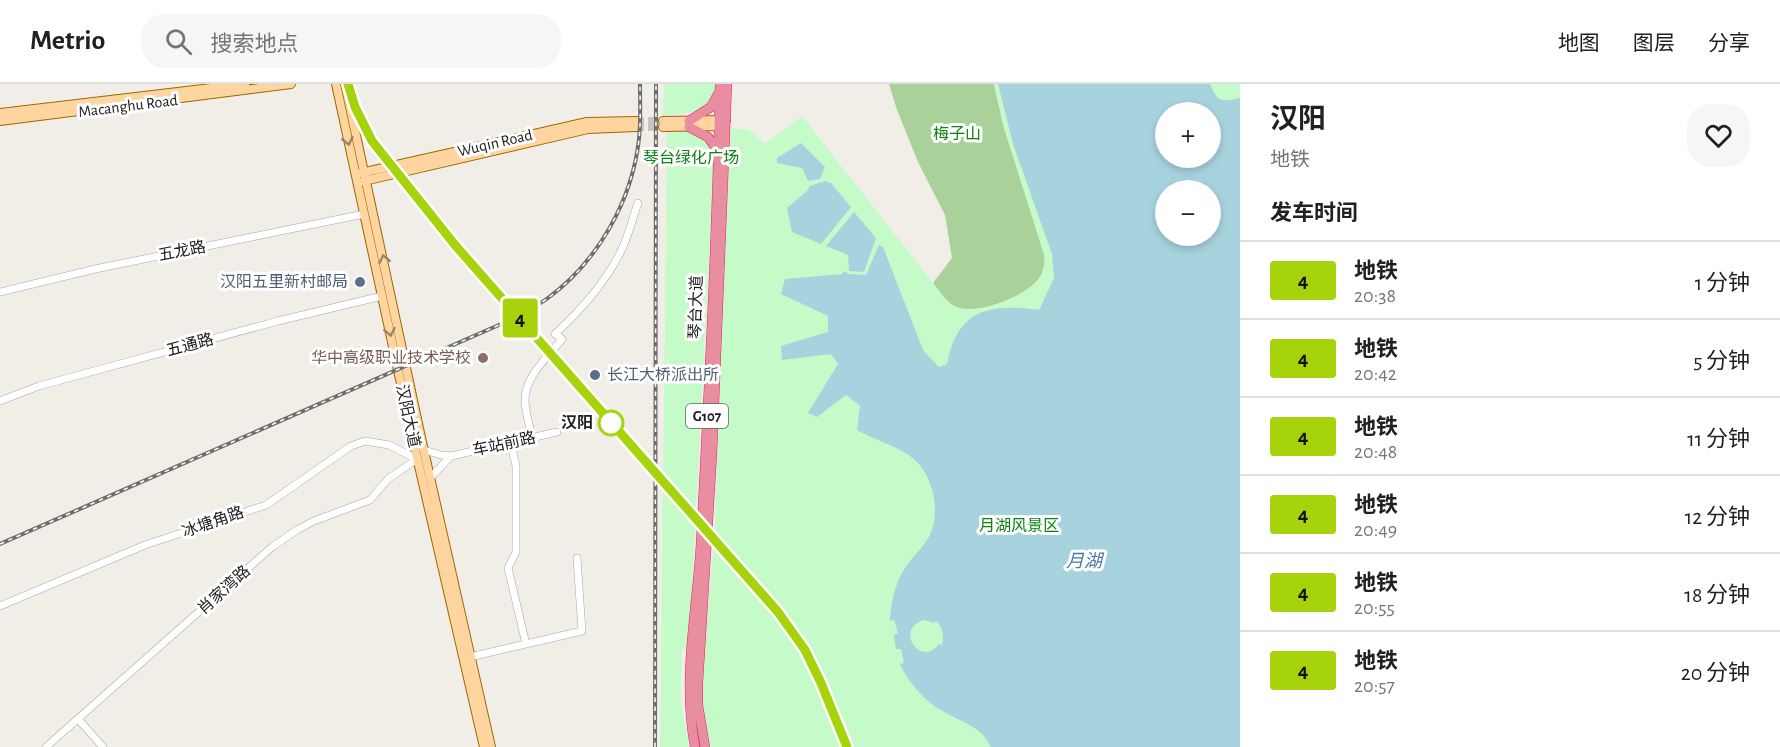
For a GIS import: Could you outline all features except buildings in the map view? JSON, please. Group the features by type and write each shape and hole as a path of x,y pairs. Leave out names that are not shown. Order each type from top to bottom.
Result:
{"highway":[{"name":"琴台大道","path":"705,747 697,695 712,455 723,123 722,84"},
{"path":"718,151 710,139 689,124 711,107 722,84"},
{"name":"琴台大道","path":"695,747 688,684 700,546 718,151 723,123"}],"main road":[{"name":"Macanghu Road","path":"0,114 245,84"},
{"name":"Macanghu Road","path":"0,121 291,84"},
{"path":"329,84 339,99"},
{"name":"汉阳大道","path":"336,84 361,177 491,747"},
{"name":"汉阳大道","path":"345,84 361,177 364,214 417,459 484,747"},
{"path":"663,124 723,123"},
{"name":"Wuqin Road","path":"361,177 588,129 636,124"}],"street":[{"path":"532,438 525,400 527,386 532,376 562,339 555,334 601,285 620,254 638,203"},
{"name":"五龙路","path":"0,292 95,269 364,214"},
{"name":"五通路","path":"0,401 50,383 266,324 382,296"},
{"name":"车站前路","path":"451,456 557,432"},
{"name":"冰塘角路","path":"0,606 145,545 266,505 351,446 365,441 389,445 417,459"},
{"path":"511,443 516,466 516,552 508,568 526,644"},
{"path":"424,450 451,456"},
{"path":"430,478 451,456"},
{"name":"肖家湾路","path":"46,747 272,547 314,521 370,500 388,479 417,459"},
{"path":"470,657 582,631 577,558"},
{"path":"78,719 103,747"}],"green space":[{"path":"664,84 716,84 714,95 705,108 663,117"},
{"name":"梅子山","path":"889,84 994,84 1004,128 1044,250 1042,274 1025,291 989,306 965,309 949,303 933,283 952,258 945,215 918,162"},
{"name":"月湖","path":"994,84 1240,84 1240,747 711,747 704,718 701,689 714,540 730,129 748,129 765,144 802,116 943,296 956,307 976,309 1000,303 1022,293 1038,280 1045,258 1004,128"},
{"name":"琴台绿化广场","path":"667,131 689,133 702,138 712,148 714,156 689,649 682,649 681,700 689,747 660,747"}],"water":[{"name":"月湖","path":"998,84 1210,84 1215,95 1221,100 1240,98 1240,747 991,747 975,728 927,700 916,690 903,671 900,664 904,663 901,649 896,649 894,635 898,633 894,620 890,621 893,596 899,579 932,530 935,507 930,483 918,463 910,456 857,430 860,406 846,395 817,417 808,413 838,364 831,354 782,360 781,346 828,332 828,316 781,294 785,279 842,274 844,271 849,274 866,275 879,245 883,247 923,350 939,367 947,364 959,331 978,314 1005,308 1039,310 1054,278 1052,254 1013,144","holes":["925,620 934,623 936,621 943,638 942,645 939,644 932,650 924,652 913,644 910,637 911,630 916,624"]},
{"path":"801,143 825,167 820,179 808,181 802,168 777,163 777,158"},
{"path":"825,181 831,183 851,207 821,244 792,232 787,208 810,186"},
{"path":"854,212 876,238 864,272 849,271 848,255 826,246"}],"tunnel":[{"path":"636,121 663,121"},
{"path":"636,127 663,127"}],"railway":[{"path":"0,544 508,321 548,298 566,283 597,248 620,207 629,185 639,139 640,84"},
{"path":"655,747 656,84"}],"metro line":[{"name":"4","path":"348,84 355,107 372,141 455,245 778,612 805,650 847,747"}],"place":[{"name":"汉阳五里新村邮局","path":"360,282"},
{"name":"华中高级职业技术学校","path":"483,358"},
{"name":"长江大桥派出所","path":"595,375"},
{"name":"汉阳","path":"611,423"}],"park label":[{"name":"月湖风景区","path":"1019,526"}]}
